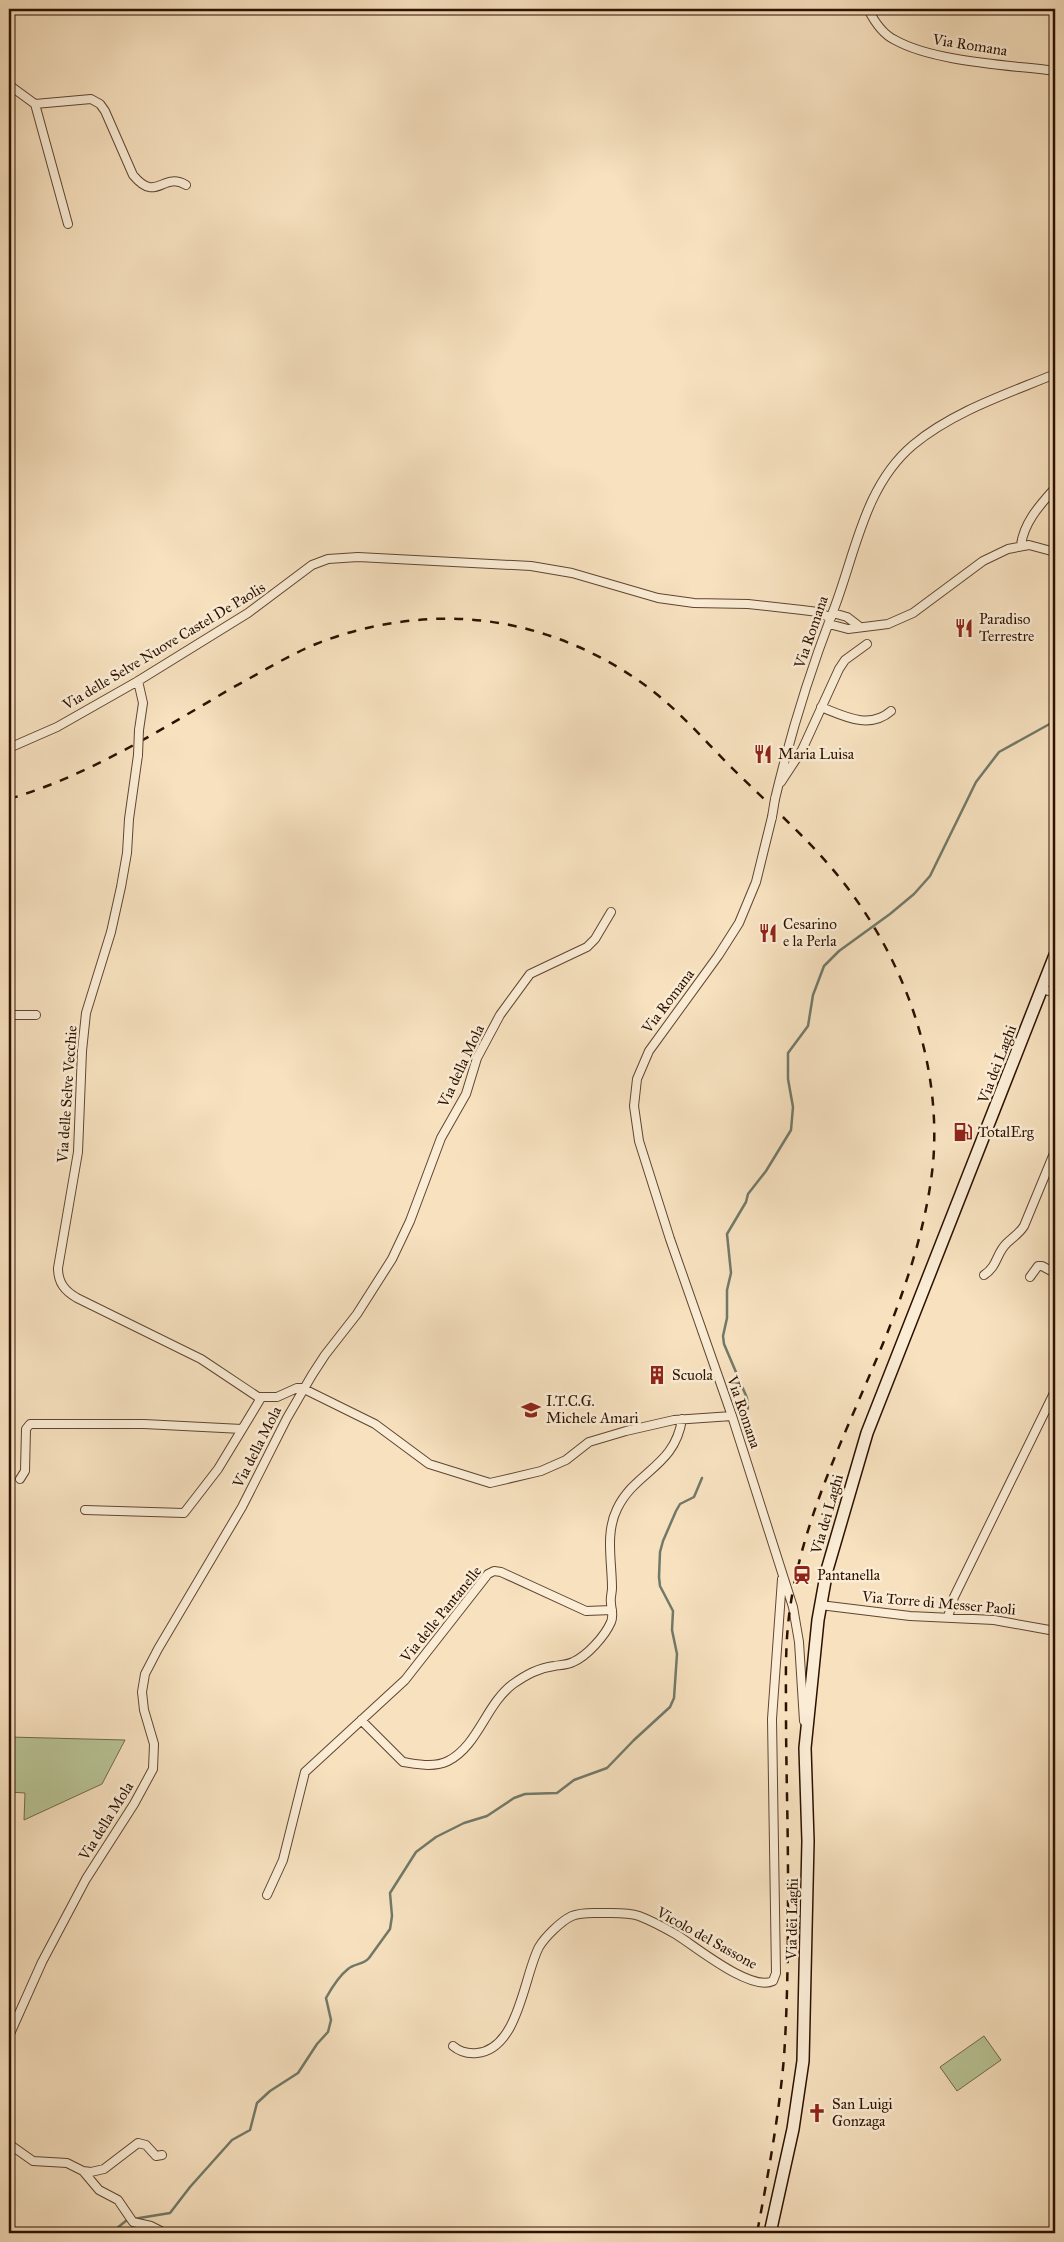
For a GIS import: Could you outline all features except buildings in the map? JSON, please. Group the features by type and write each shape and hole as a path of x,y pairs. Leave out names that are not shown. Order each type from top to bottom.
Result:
{"main road":[{"name":"Via dei Laghi","path":"770,2233 793,2129 802,2061 808,1841 805,1748 820,1605 831,1555 867,1433 1055,955"}],"street":[{"name":"Via Romana","path":"868,9 882,30 894,40 934,55 1055,71"},
{"path":"9,86 35,104 91,99 97,101 104,111 133,175 140,183 145,187 151,188 173,181 186,185"},
{"path":"35,104 68,224"},
{"name":"Via Romana","path":"805,1748 796,1623 792,1600 782,1575 732,1416 688,1296 642,1150 637,1131 634,1092 640,1069 649,1050 718,956 739,923 756,882 794,725 858,534 877,493 899,459 914,445 946,423 988,402 1055,374"},
{"path":"1021,545 1024,531 1031,518 1055,488"},
{"path":"831,618 845,629 882,625 906,616 984,561 1008,549 1021,545 1036,546 1055,552"},
{"name":"Via delle Selve Nuove Castel De Paolis","path":"9,748 57,727 138,681 240,618 312,565 335,558 485,562 531,566 572,573 658,598 802,610 818,612 831,618"},
{"path":"831,618 847,617 860,627"},
{"path":"778,786 799,756 838,669 845,660 867,644"},
{"name":"Via delle Selve Vecchie","path":"138,681 142,703 127,853 111,932 86,1013 82,1051 78,1152 58,1263 58,1275 64,1288 73,1296 201,1359 261,1398"},
{"path":"821,707 852,719 864,721 884,717 891,711"},
{"name":"Via della Mola","path":"9,2036 42,1962 82,1886 134,1804 153,1769 154,1744 142,1696 147,1670 242,1507 287,1418 304,1389 325,1354 357,1314 404,1237 441,1138 466,1094 477,1058 500,1016 530,974 587,947 595,940 611,912"},
{"path":"1042,989 1055,993"},
{"path":"9,1015 36,1015"},
{"path":"984,1275 992,1269 1006,1244 1019,1234 1024,1226 1055,1151"},
{"path":"1030,1277 1038,1266 1055,1272"},
{"path":"85,1510 184,1513 218,1469 261,1398 277,1397 297,1388 304,1389 375,1424 406,1449 429,1464 490,1482 528,1475 551,1467 592,1441 682,1419 732,1416"},
{"path":"948,1617 958,1588 1055,1391"},
{"path":"362,1720 403,1762 437,1765 448,1762 464,1747 490,1709 510,1686 529,1673 568,1664 580,1658 601,1637 611,1622 610,1547 615,1514 622,1500 671,1451 679,1436 682,1419"},
{"path":"20,1478 25,1472 26,1429 30,1424 144,1424 242,1429"},
{"name":"Via delle Pantanelle","path":"266,1895 283,1860 304,1774 413,1671 477,1587 491,1572 501,1572 586,1611 612,1610"},
{"name":"Vicolo del Sassone","path":"453,2046 460,2051 478,2053 485,2052 496,2044 510,2027 516,2015 540,1946 565,1920 579,1914 624,1913 638,1916 676,1934 739,1975 764,1983 773,1981 776,1973 777,1919 773,1865 772,1719 782,1575"},
{"name":"Via Torre di Messer Paoli","path":"820,1605 910,1616 994,1620 1055,1631"},
{"path":"83,2171 99,2171 104,2169 138,2143 146,2145 156,2156 162,2155"},
{"path":"9,2144 33,2160 67,2163 83,2171 99,2190 118,2200 131,2219 165,2233"}],"green space":[{"path":"9,1737 125,1740 102,1784 24,1820 25,1793 9,1792"},
{"path":"984,2036 1001,2060 957,2091 940,2067"}],"waterway":[{"path":"741,1420 748,1408 747,1398 724,1344 723,1336 727,1318 727,1290 731,1273 727,1234 746,1202 748,1194 766,1171 791,1130 793,1107 788,1079 788,1053 808,1026 813,995 824,966 839,951 914,894 930,876 976,782 999,752 1055,721"},
{"path":"111,2233 127,2220 170,2213 190,2187 232,2140 250,2130 257,2103 270,2091 298,2073 317,2044 328,2032 331,2020 326,1998 333,1987 341,1975 348,1969 369,1958 390,1929 392,1916 390,1893 416,1852 436,1837 464,1823 487,1816 514,1798 525,1794 557,1793 574,1780 607,1768 670,1707 674,1698 677,1654 672,1630 673,1611 660,1586 660,1552 676,1511 680,1504 694,1497 702,1478"}],"railway":[{"path":"9,799 39,789 96,764 284,659 330,639 373,627 417,620 462,619 492,622 521,627 577,646 604,659 630,675 664,700 827,862 862,908 882,941 899,975 913,1011 924,1049 931,1087 934,1125 933,1164 925,1214 912,1263 887,1335 837,1452 812,1517 802,1549 789,1616 786,1664 788,1900 784,2057 776,2123 757,2233"}],"place":[{"name":"Paradiso Terrestre","path":"964,628"},
{"name":"Maria Luisa","path":"763,754"},
{"name":"Cesarino e la Perla","path":"768,933"},
{"name":"TotalErg","path":"963,1132"},
{"name":"Scuola","path":"657,1375"},
{"name":"I.T.C.G. Michele Amari","path":"531,1410"},
{"name":"Pantanella","path":"802,1575"},
{"name":"San Luigi Gonzaga","path":"817,2113"}]}
